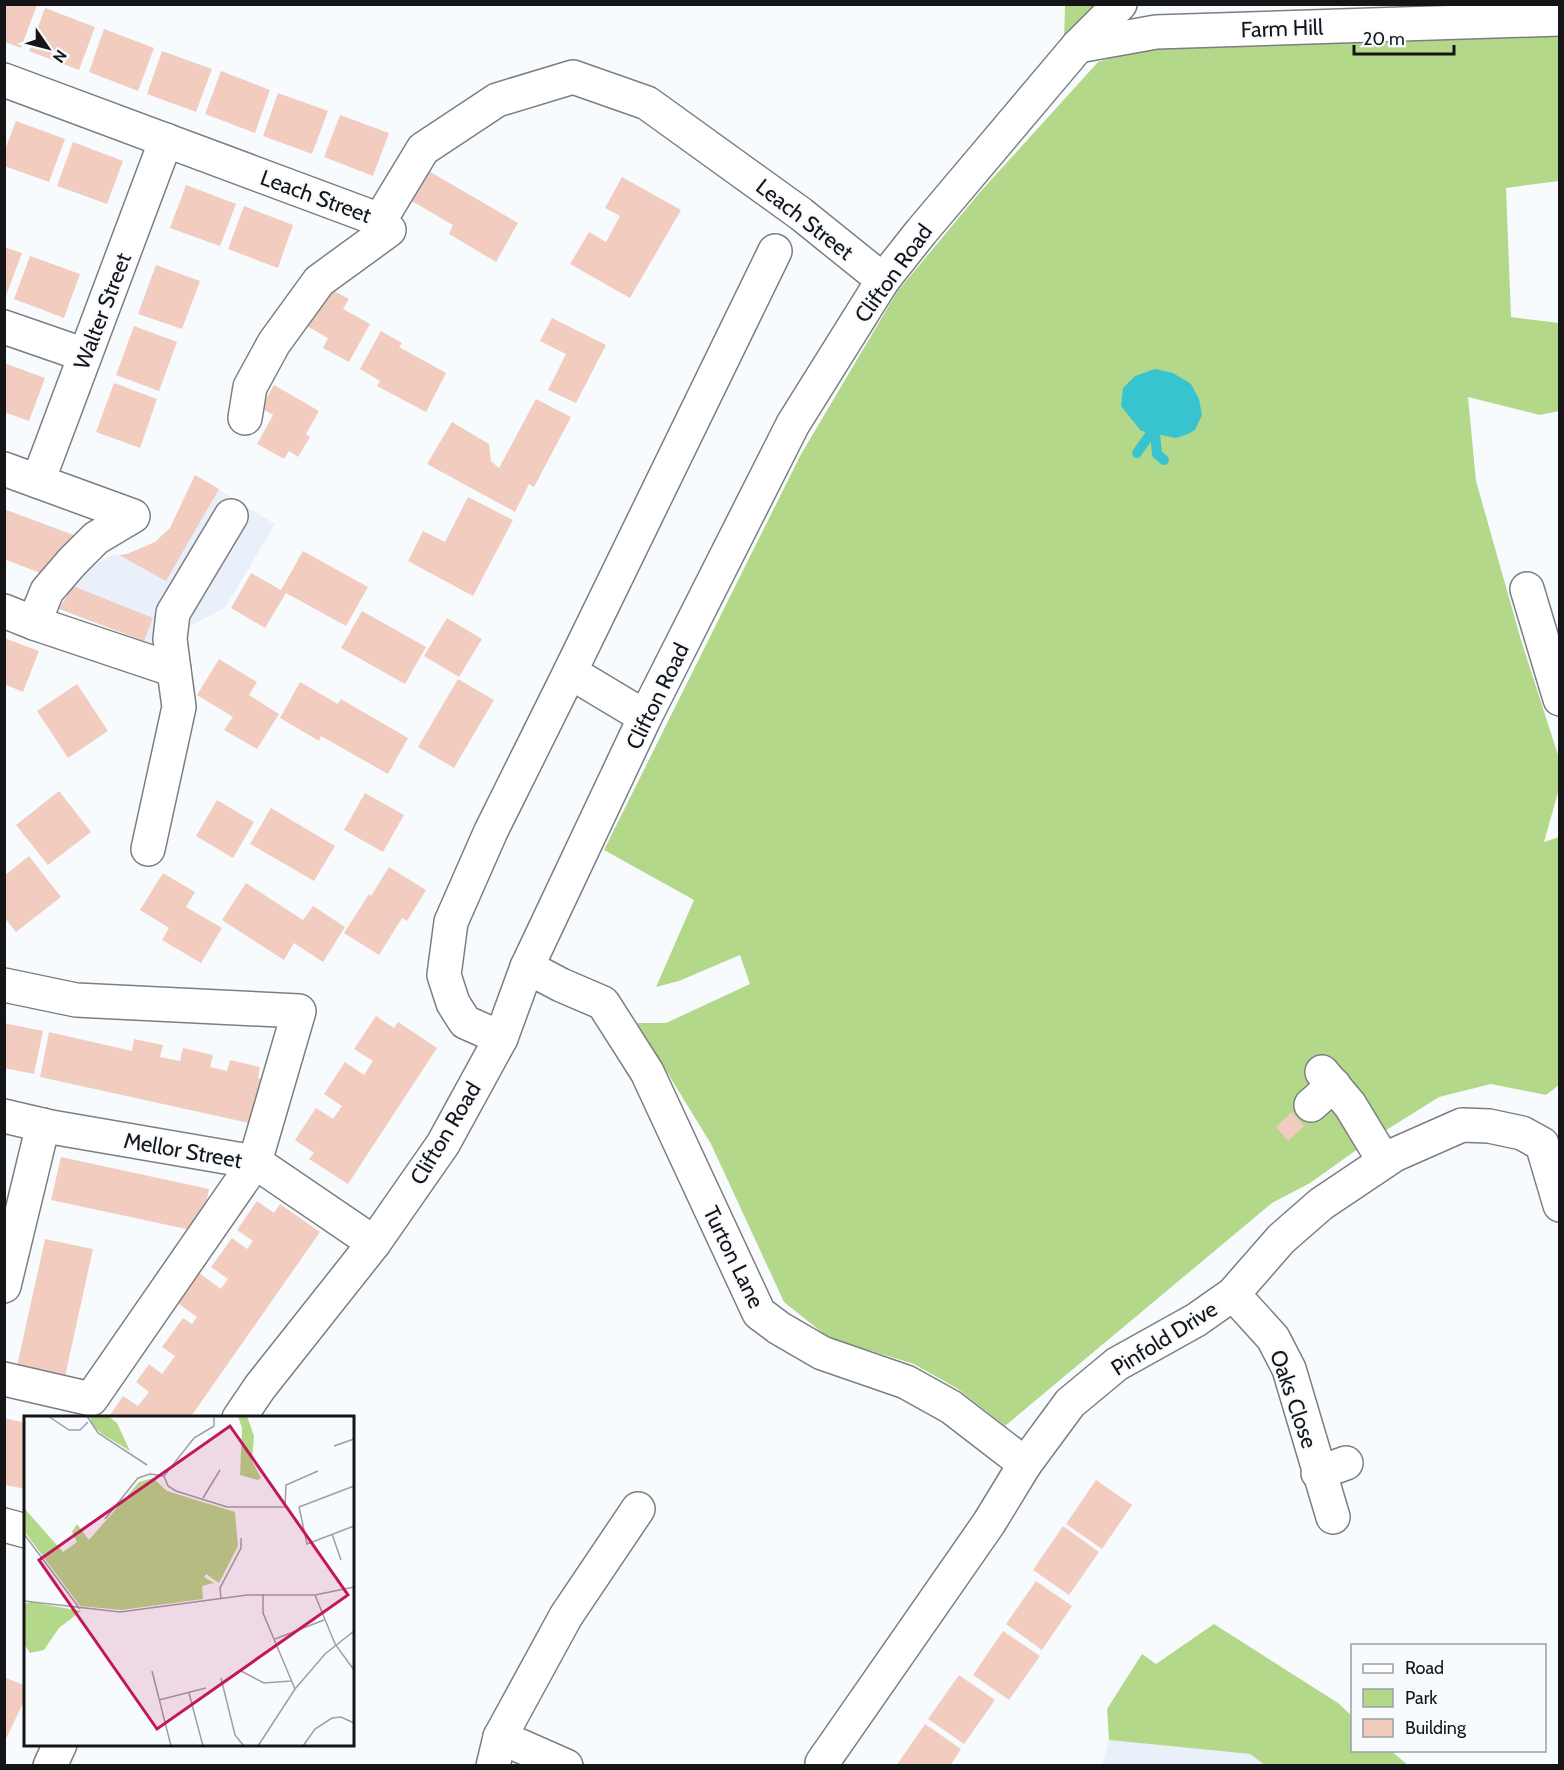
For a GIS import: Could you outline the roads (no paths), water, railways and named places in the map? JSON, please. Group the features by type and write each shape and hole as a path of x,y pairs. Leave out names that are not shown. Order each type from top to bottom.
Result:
{"street":[{"name":"Clifton Road","path":"241,1416 260,1387 374,1243 443,1144 501,1038 527,967 645,717 793,424 883,280 1078,46 1120,4"},
{"name":"Farm Hill","path":"1078,46 1156,32 1560,19"},
{"name":"Leach Street","path":"4,80 385,225 423,149 497,99 573,77 647,103 801,214 883,280"},
{"name":"Walter Street","path":"38,481 166,140"},
{"path":"245,418 250,387 274,343 319,281 385,225"},
{"path":"501,1038 465,1022 453,1003 444,975 451,922 491,831 775,251"},
{"path":"4,327 85,356"},
{"path":"4,469 133,516 96,538 47,591 19,617 174,670"},
{"path":"148,849 178,707 170,639 173,613 231,516"},
{"path":"1527,589 1550,628 1560,699"},
{"path":"570,672 645,717"},
{"name":"Turton Lane","path":"527,967 603,1004 647,1072 759,1313 779,1328 822,1353 906,1382 951,1407 1025,1464"},
{"path":"4,985 76,1000 299,1011 255,1162 91,1399 4,1379"},
{"path":"1323,1087 1350,1104 1384,1161"},
{"name":"Mellor Street","path":"4,1116 43,1125 255,1162 374,1243"},
{"path":"4,1286 11,1228 43,1125"},
{"name":"Pinfold Drive","path":"824,1764 989,1523 1025,1464 1070,1403 1117,1364 1196,1320 1233,1294 1281,1239 1321,1204 1394,1155 1462,1125 1489,1126 1522,1133 1551,1135 1560,1204"},
{"name":"Oaks Close","path":"1233,1294 1273,1338 1289,1369 1332,1468 1333,1517"},
{"path":"566,1766 496,1751 566,1616 638,1509"},
{"path":"4,1525 24,1530"},
{"path":"50,1766 59,1746"}],"water":[{"path":"1155,369 1173,373 1191,384 1199,399 1202,415 1195,430 1176,438 1141,431 1121,406 1123,388 1135,376"}],"waterway":[{"path":"1137,453 1151,433"},
{"path":"1155,434 1157,454 1164,460"}]}
